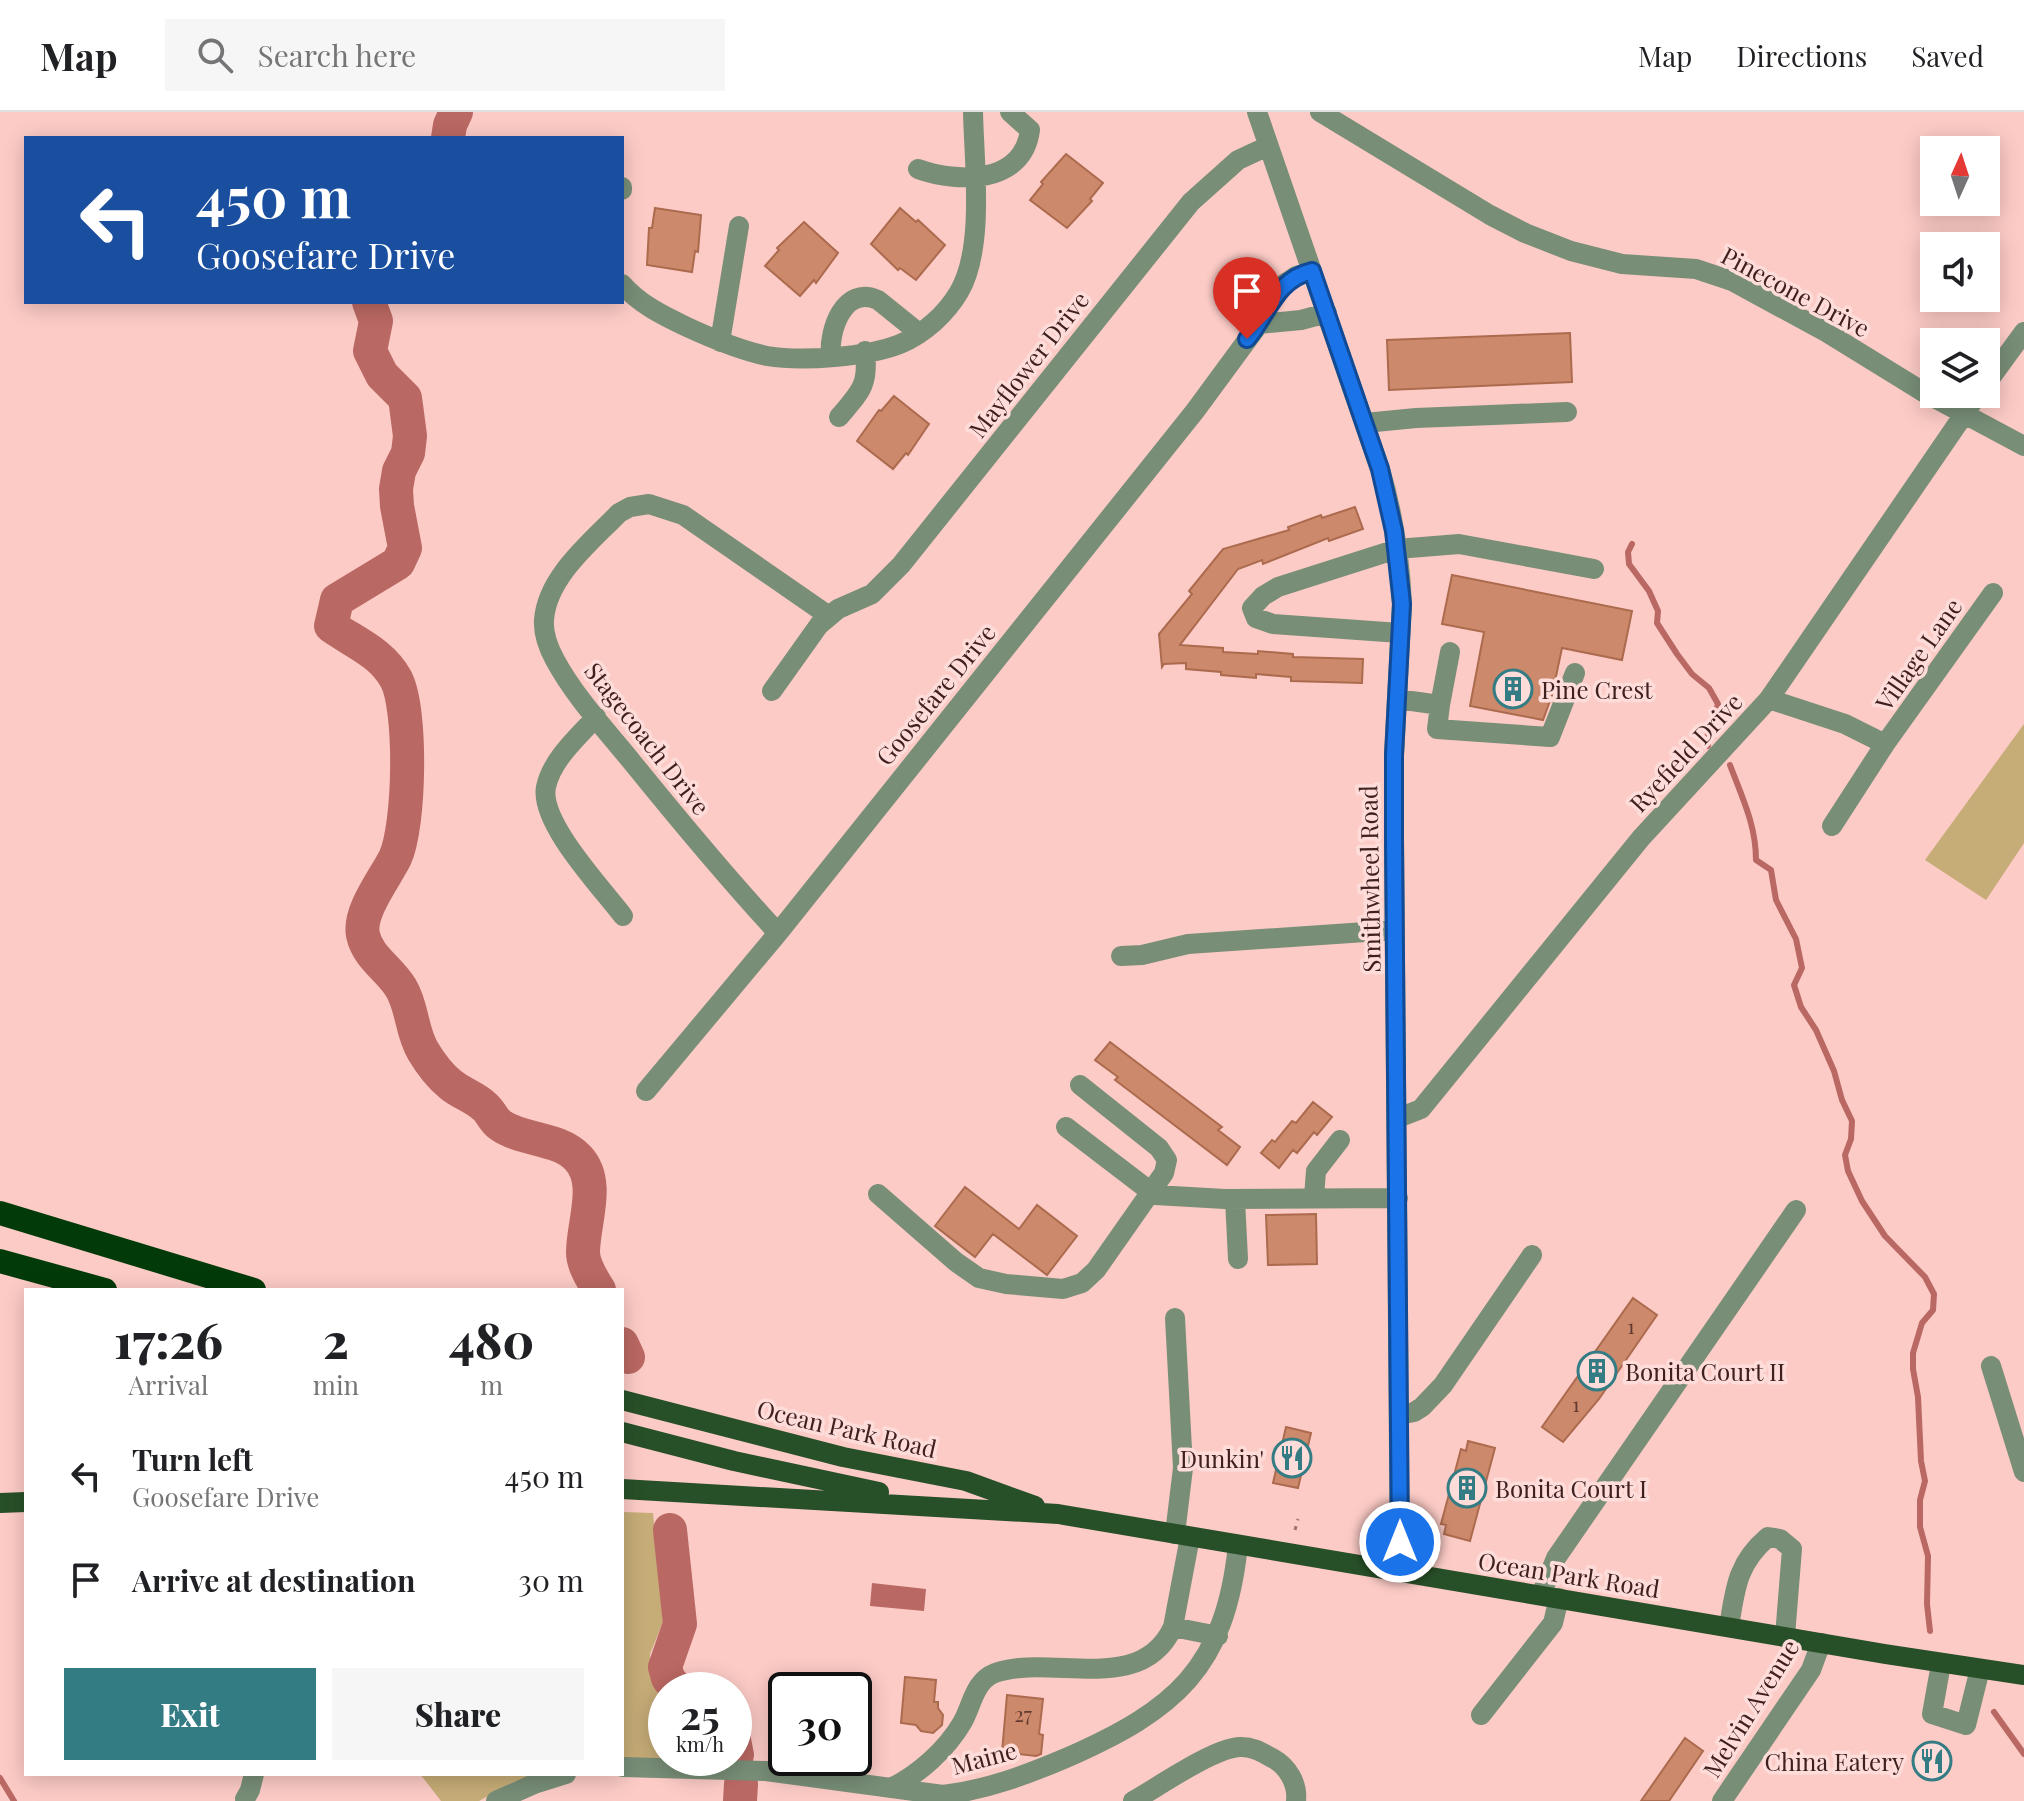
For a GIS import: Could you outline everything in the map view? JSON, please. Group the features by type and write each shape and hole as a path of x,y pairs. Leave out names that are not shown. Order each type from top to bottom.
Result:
{"highway":[{"path":"0,1213 247,1288"},
{"path":"0,1261 98,1288"}],"main road":[{"name":"Ocean Park Road","path":"624,1401 843,1457 966,1481 1058,1514"},
{"path":"624,1432 786,1473 962,1508"},
{"name":"Ocean Park Road","path":"624,1489 1058,1514 1941,1664 2024,1675"},
{"path":"0,1503 24,1502"}],"street":[{"path":"624,286 638,300 677,323 720,342 769,356 831,357 899,344 919,333 946,310 967,276 975,239 973,112"},
{"path":"918,169 939,176 1003,172 1029,142 1030,130 1010,112"},
{"name":"Smithwheel Road","path":"1257,112 1385,485 1397,549 1402,604 1394,769 1400,1573"},
{"name":"Pinecone Drive","path":"1320,112 1525,233 1571,251 1622,264 1696,269 1732,281 1826,332 1925,393 2024,446"},
{"name":"Mayflower Drive","path":"772,691 808,638 829,616 872,594 901,565 1191,202 1238,160 1268,146"},
{"path":"720,342 739,226"},
{"name":"Goosefare Drive","path":"646,1091 778,933 1185,423 1259,324 1284,284 1312,271"},
{"path":"831,357 829,343 833,326 856,298 871,296 919,333"},
{"path":"1259,324 1301,320 1327,313"},
{"path":"2000,365 2024,332"},
{"path":"839,417 863,389 868,374 865,351"},
{"name":"Ryefield Drive","path":"1398,1118 1421,1109 1641,838 1769,699 1968,408"},
{"path":"1365,423 1567,412"},
{"name":"Stagecoach Drive","path":"778,933 733,885 596,717 556,662 543,624 546,602 556,583 577,557 619,513 630,507 649,504 683,515 829,616"},
{"path":"1400,633 1273,624 1262,622 1252,608 1263,596 1278,587 1397,549 1459,544 1594,569"},
{"name":"Village Lane","path":"1832,826 1885,744 1993,593"},
{"path":"1450,652 1437,729 1550,737 1575,673"},
{"path":"1397,699 1440,705"},
{"name":"Village Lane","path":"1769,699 1845,724 1885,744"},
{"path":"596,717 554,769 546,787 546,807 553,825 623,916"},
{"path":"1121,956 1142,955 1188,944 1395,930"},
{"path":"878,1194 956,1262 979,1278 1006,1284 1063,1289 1073,1287 1090,1277 1167,1165 1165,1154 1080,1085"},
{"path":"1066,1127 1150,1192 1176,1198 1398,1198"},
{"path":"1314,1197 1316,1171 1340,1140"},
{"path":"1235,1199 1238,1259"},
{"path":"1481,1715 1553,1623 1551,1568 1565,1545 1796,1210"},
{"path":"1399,1415 1422,1407 1443,1385 1532,1255"},
{"path":"902,1794 905,1781 934,1758 962,1723 983,1680 995,1673 1124,1666 1154,1654 1167,1640 1173,1627 1182,1535 1183,1468 1175,1318"},
{"path":"1991,1366 2024,1472"},
{"path":"1729,1627 1737,1580 1751,1551 1768,1537 1780,1539 1792,1549 1785,1636"},
{"name":"Maine","path":"624,1767 766,1771 902,1794 964,1793 1015,1778 1123,1731 1165,1704 1178,1691 1218,1636 1231,1599 1238,1545"},
{"path":"1173,1627 1218,1636"},
{"name":"Melvin Avenue","path":"1722,1801 1811,1670 1821,1643"},
{"path":"1941,1664 1932,1714 1966,1725 1980,1669"},
{"path":"1133,1801 1213,1756 1239,1747 1257,1750 1286,1768 1296,1801"},
{"path":"245,1799 254,1776"},
{"path":"496,1801 560,1776"}],"path":[{"path":"1295,1530 1298,1519"}],"shaded area":[{"path":"2024,724 2024,843 1986,900 1925,860"},
{"path":"624,1512 653,1513 663,1622 650,1654 648,1761 624,1760"},
{"path":"872,1583 926,1589 924,1611 870,1606"},
{"path":"422,1776 533,1776 512,1783 479,1801 441,1801"}],"building":[{"path":"1066,154 1103,183 1090,199 1092,201 1067,228 1030,200 1043,184 1041,182"},
{"path":"655,208 701,215 698,252 695,251 692,272 647,265 649,228 652,228"},
{"path":"900,208 945,245 916,280 900,268 898,270 871,244"},
{"path":"804,222 838,253 816,283 814,280 800,296 765,266 779,250 777,248"},
{"path":"1570,333 1572,382 1389,390 1387,340"},
{"path":"894,396 929,424 908,455 906,453 893,469 857,441 879,410"},
{"path":"1355,507 1363,529 1329,541 1328,538 1263,564 1262,560 1238,569 1180,645 1223,648 1223,652 1258,654 1258,651 1293,654 1293,657 1363,659 1362,683 1291,681 1291,677 1256,674 1256,678 1221,675 1221,672 1186,669 1186,663 1164,664 1162,667 1159,634 1223,549 1289,530 1288,527 1321,515 1322,518"},
{"path":"1452,575 1632,611 1622,660 1562,648 1543,720 1470,706 1484,632 1442,624"},
{"path":"1110,1042 1222,1127 1218,1130 1240,1147 1227,1165 1115,1080 1118,1077 1095,1060"},
{"path":"1313,1102 1332,1117 1317,1135 1314,1132 1297,1153 1293,1150 1279,1168 1261,1153 1272,1140 1275,1142 1292,1121 1296,1123"},
{"path":"965,1187 1019,1229 1037,1205 1077,1236 1047,1275 993,1234 975,1257 935,1226"},
{"path":"1316,1214 1317,1264 1268,1265 1266,1215"},
{"name":"Bonita Court II","path":"1633,1298 1657,1315 1599,1399 1563,1442 1542,1427"},
{"name":"Dunkin'","path":"1286,1427 1311,1433 1298,1488 1273,1483"},
{"name":"Bonita Court I","path":"1468,1441 1495,1448 1470,1541 1444,1534 1446,1525 1441,1524 1461,1449 1466,1451"},
{"path":"905,1677 936,1680 934,1702 938,1702 943,1715 942,1725 933,1733 921,1731 916,1725 901,1723"},
{"path":"1007,1695 1043,1699 1039,1734 1043,1735 1041,1754 1002,1752"},
{"path":"1685,1738 1703,1751 1669,1801 1641,1801"}],"waterway":[{"path":"448,136 456,112"},
{"path":"370,304 376,321 370,351 382,375 405,398 410,436 408,453 399,471 396,489 405,548 398,563 337,600 331,626 375,655 396,679 405,715 407,768 400,842 395,858 364,916 363,935 374,957 401,988 419,1043 442,1077 481,1104 500,1125 561,1146 578,1158 585,1168 590,1191 583,1257 598,1288"},
{"path":"1632,544 1628,552 1629,564 1649,591 1658,611 1657,623 1692,674 1709,688 1718,704 1709,729 1708,746"},
{"path":"1730,765 1751,823 1756,860 1771,870 1776,900 1796,939 1802,968 1794,985 1801,1007 1816,1030 1852,1121 1851,1139 1845,1155 1848,1171 1862,1201 1885,1236 1925,1277 1934,1294 1933,1310 1922,1323 1913,1353 1925,1481 1920,1500 1920,1527 1928,1556 1930,1631"},
{"path":"624,1348 628,1357"},
{"path":"666,1672 665,1667 680,1624 670,1530"},
{"path":"1994,1712 2024,1754"},
{"path":"0,1778 14,1801"},
{"path":"740,1801 741,1784"}],"place":[{"name":"Pine Crest","path":"1513,689"},
{"name":"Bonita Court II","path":"1597,1371"},
{"name":"Dunkin'","path":"1292,1458"},
{"name":"Bonita Court I","path":"1467,1488"},
{"name":"China Eatery","path":"1932,1761"}],"route":[{"path":"1247,339 1284,284 1312,271 1380,469 1397,549 1402,604 1394,755 1400,1542"}]}
